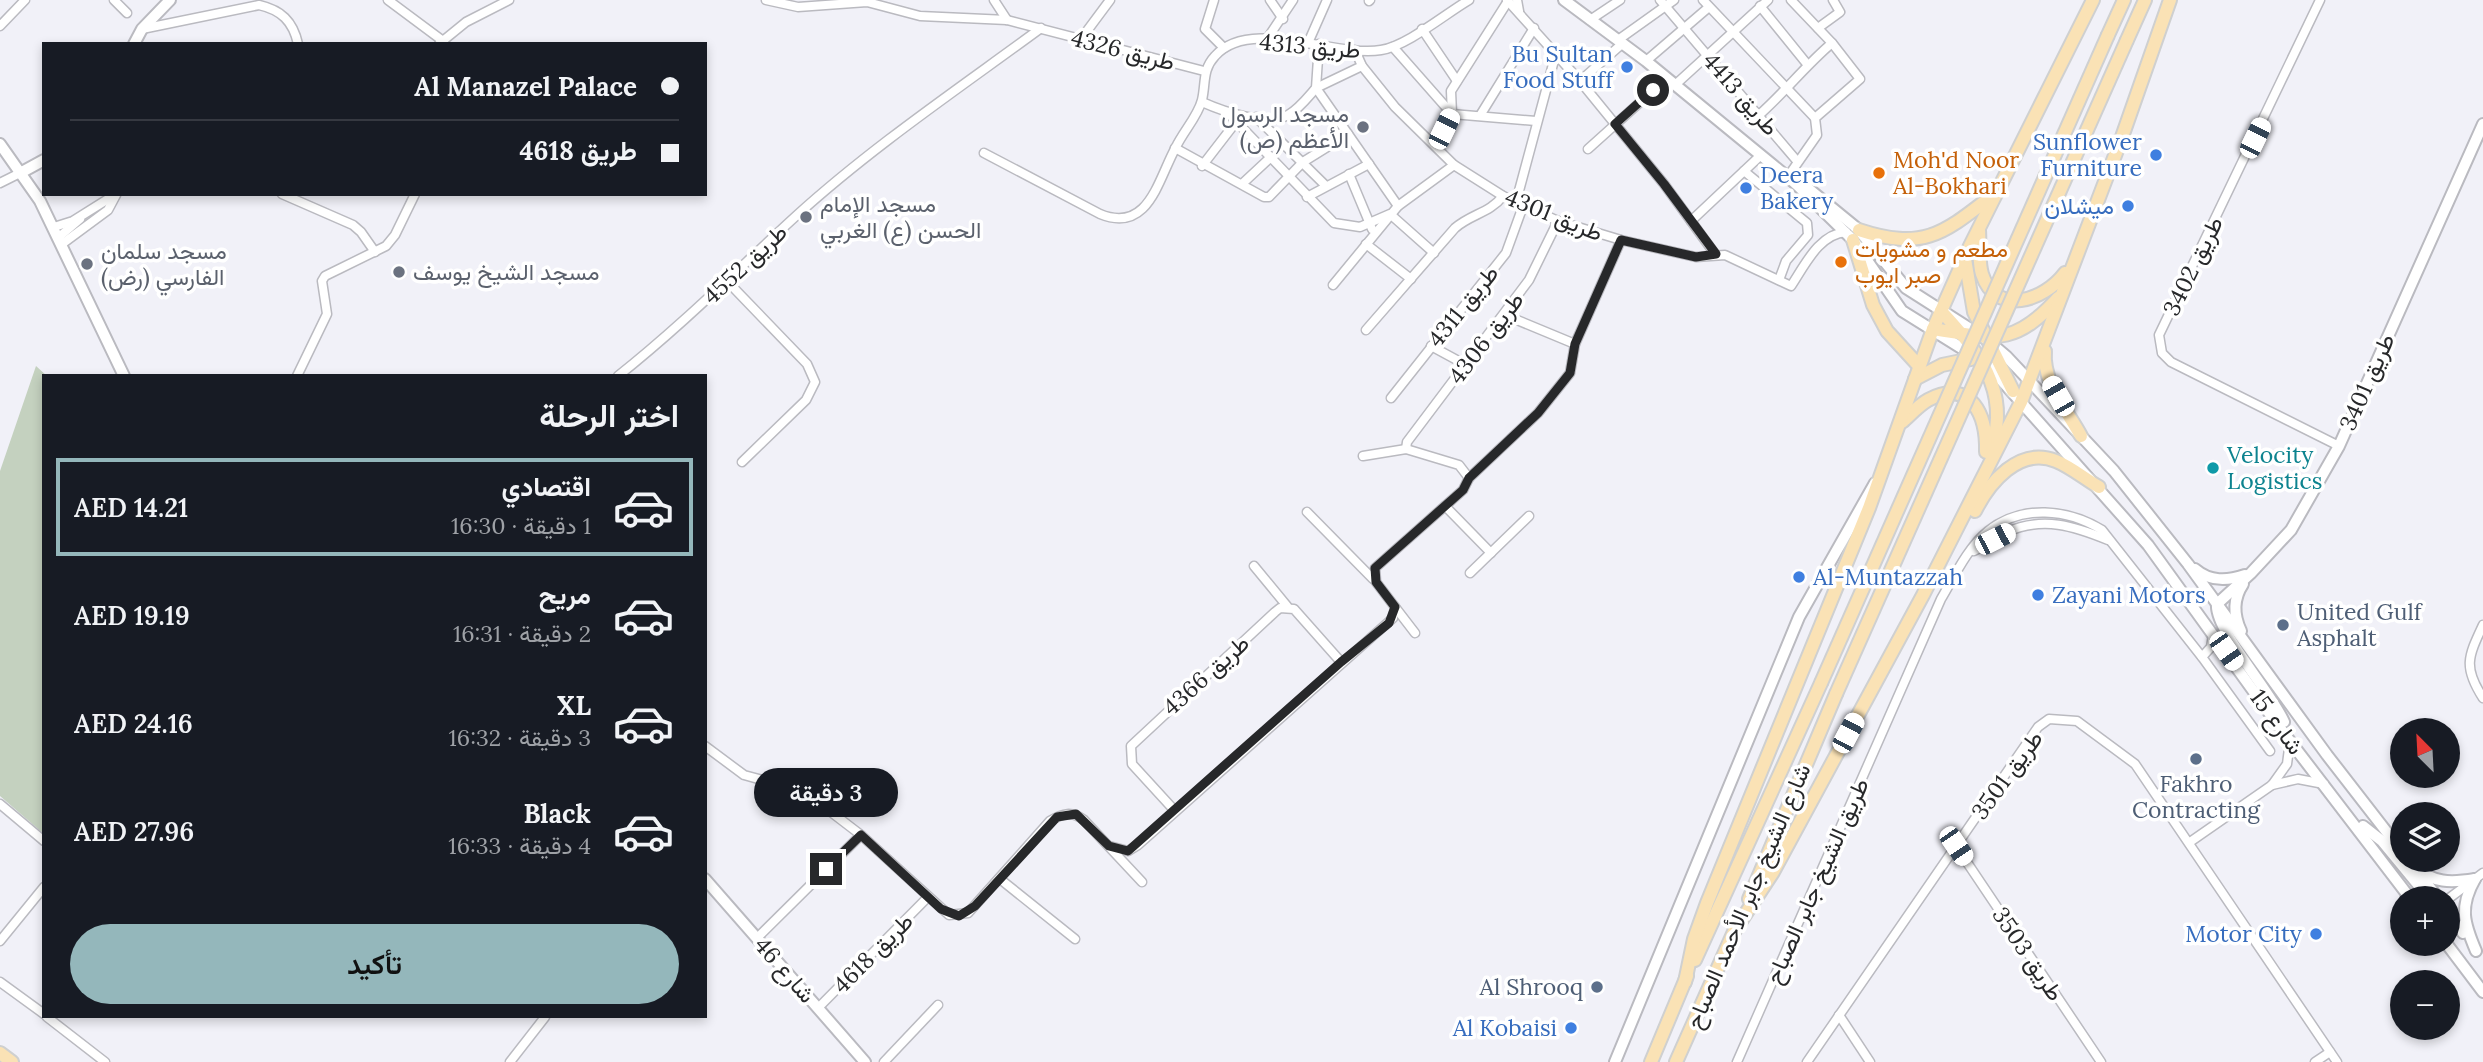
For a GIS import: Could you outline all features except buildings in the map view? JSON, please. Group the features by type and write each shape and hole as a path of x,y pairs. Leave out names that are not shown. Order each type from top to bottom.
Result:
{"main road":[{"path":"1685,982 1694,939 1707,903 1800,683 1902,422 1933,330 1979,229 2093,0"},
{"name":"شارع الشيخ جابر الأحمد الصباح","path":"1651,1062 2124,0"},
{"name":"شارع الشيخ جابر الأحمد الصباح","path":"1676,1062 1836,694 2145,0"},
{"path":"1735,930 1773,872 1923,595 1985,470 2017,397 2030,381 2170,0"},
{"path":"1919,366 1887,331 1873,305 1853,234 1900,241 1925,238 1948,228 2000,190"},
{"path":"1979,229 1982,273 1991,292 2007,300 2041,296 2056,285 2074,259"},
{"path":"1965,258 1974,312 1986,339 2001,356 2017,397"},
{"path":"1933,330 1986,339 2005,337 2033,322 2062,294"},
{"path":"1941,311 1980,358 1990,380 1999,413 1999,425 1985,470"},
{"path":"2053,320 2045,368 2081,436"},
{"path":"1915,379 1951,362 2001,356"},
{"path":"1902,422 1927,400 1952,393 1971,400 1979,409 1983,423 1985,470"},
{"path":"1923,595 1987,489 2009,469 2029,460 2055,460 2099,487"},
{"path":"0,1053 12,1062"}],"street":[{"path":"0,26 25,0"},
{"path":"114,0 127,13"},
{"path":"135,42 142,29 170,0"},
{"path":"387,0 441,42 466,23 509,0"},
{"name":"طريق 4326","path":"766,0 798,7 867,2 930,17 1007,20 1204,71"},
{"path":"994,0 1007,20"},
{"path":"984,153 1112,219 1125,219 1137,214 1154,193 1175,148 1202,102 1204,71 1224,48 1205,29 1213,0"},
{"path":"1270,0 1283,19"},
{"path":"1267,38 1283,19 1293,0"},
{"path":"1308,43 1327,0"},
{"name":"طريق 4313","path":"1224,48 1267,38 1355,50 1393,47 1469,0"},
{"path":"1437,145 1452,114 1449,99 1457,81 1510,0 1615,124 1716,254"},
{"path":"1566,0 1646,61 1792,181 1804,185 1906,288 1986,339"},
{"path":"1590,20 1620,0"},
{"path":"1580,81 1662,3 1674,0"},
{"path":"1703,0 1815,118 1817,135 1797,161 1792,181"},
{"path":"1791,0 1832,43 1860,79 1815,118"},
{"path":"1818,28 1840,12 1833,0"},
{"name":"طريق 3402","path":"2320,0 2159,335 2162,353 2171,362 2339,446"},
{"path":"1081,39 1105,2"},
{"name":"طريق 4413","path":"1662,3 1797,161"},
{"path":"1588,149 1615,124 1707,55 1764,3 1807,64"},
{"path":"142,29 259,5 284,15 292,25 297,42"},
{"path":"1646,61 1709,7"},
{"name":"طريق 4552","path":"620,374 797,216 888,140 1041,28"},
{"path":"1481,114 1534,28"},
{"path":"1422,29 1457,81"},
{"path":"1759,115 1787,91 1792,79 1807,64 1832,43"},
{"path":"1319,44 1316,88 1398,206"},
{"path":"1393,47 1452,114 1481,114 1536,121"},
{"name":"طريق 4301","path":"1355,50 1362,66 1395,107 1437,145 1454,165 1503,196 1558,221 1621,240 1696,257 1724,255 1791,286 1821,243 1832,235 1853,234"},
{"name":"طريق 4311","path":"1391,398 1506,253 1536,121 1556,53"},
{"path":"1202,102 1228,114 1280,119 1289,115 1316,88 1362,66"},
{"path":"1228,114 1334,223 1353,228 1370,224 1390,214"},
{"path":"1256,117 1325,185"},
{"path":"1202,166 1236,122"},
{"name":"طريق 3401","path":"2217,604 2251,573 2291,530 2339,446 2483,124"},
{"path":"1175,148 1202,166 1269,197 1303,162 1348,134"},
{"path":"0,144 22,172 58,236 123,374"},
{"path":"1691,221 1761,155"},
{"path":"1242,184 1271,157"},
{"path":"0,183 42,161"},
{"path":"1307,197 1325,185 1369,164"},
{"path":"1334,285 1398,206 1454,165"},
{"path":"1744,171 1807,222 1808,235 1786,261 1779,280"},
{"path":"1349,174 1374,234"},
{"path":"58,236 81,216 113,196"},
{"path":"58,236 108,210 115,196"},
{"path":"286,196 353,226 361,232 374,253"},
{"path":"298,374 327,314 322,281 325,276 374,253 395,235 414,196"},
{"path":"1366,330 1461,223 1489,211 1503,196"},
{"path":"1390,214 1434,253"},
{"name":"طريق 4306","path":"1406,449 1407,442 1505,314 1538,265 1558,221"},
{"name":"شارع 15","path":"1853,234 1897,307 1980,358 2099,487 2185,593 2290,741 2401,886"},
{"path":"1376,582 1375,568 1468,484 1469,478 1516,436 1563,382 1573,364 1575,344 1621,240"},
{"path":"1366,243 1410,279"},
{"path":"727,281 807,364 815,382 806,400 742,462"},
{"path":"1505,314 1575,344"},
{"path":"1431,346 1466,365"},
{"name":"شارع 15","path":"2001,356 2030,381 2122,480 2188,564 2390,836"},
{"path":"1363,456 1406,449 1460,465 1469,478"},
{"path":"1615,1062 1800,617 1854,515 1881,474"},
{"path":"1445,506 1490,553"},
{"path":"1307,512 1376,582 1415,633"},
{"name":"طريق الشيخ جابر الصباح","path":"1737,1062 1941,599 1988,531 2004,522 2048,512 2080,518 2102,530 2202,657 2270,751"},
{"path":"1470,573 1529,516"},
{"path":"2188,564 2209,578 2223,580 2251,573"},
{"path":"1254,566 1287,606 1294,609 1341,662"},
{"path":"2248,646 2234,610 2235,598 2251,573"},
{"path":"2185,593 2197,603 2409,886"},
{"path":"2217,604 2223,627 2272,699 2284,722"},
{"name":"طريق 4366","path":"1175,811 1132,764 1131,746 1275,612 1287,606"},
{"path":"1109,846 1128,851 1341,662 1389,623 1395,607"},
{"path":"2483,625 2469,655 2469,675 2483,698"},
{"path":"2202,657 2211,647 2213,635"},
{"path":"2202,657 2215,651 2226,651"},
{"name":"طريق 3501","path":"1807,1062 2038,727 2049,719 2062,718 2077,722 2135,764 2336,1062"},
{"path":"2190,842 2272,785 2287,764 2290,741"},
{"name":"طريق 4618","path":"707,747 744,775 795,789 814,799 861,835 950,915 968,913 1051,821 1066,813 1076,814 1109,846"},
{"path":"2272,785 2298,779 2324,784"},
{"path":"0,804 42,839"},
{"path":"2363,826 2382,841 2420,886"},
{"path":"757,938 861,835"},
{"path":"1109,846 1142,882"},
{"name":"طريق 3503","path":"1956,846 2101,1062"},
{"path":"2418,872 2429,886"},
{"path":"2424,872 2435,880 2451,883 2479,876"},
{"path":"2460,890 2479,876"},
{"path":"2476,951 2462,913 2467,892 2479,876"},
{"path":"1000,879 1075,939"},
{"name":"شارع 46","path":"707,881 865,1062"},
{"path":"0,942 42,890"},
{"name":"طريق 4618","path":"818,1008 928,897"},
{"path":"2460,929 2483,961"},
{"path":"2456,956 2483,992"},
{"path":"2,982 42,1014"},
{"path":"884,1062 938,1005"},
{"path":"1839,1015 1870,1062"},
{"path":"48,1018 105,1062"},
{"path":"510,1062 544,1018"},
{"path":"2315,1062 2330,1052"}],"green space":[{"path":"36,366 45,374 42,374 42,832 0,796 0,471"}],"place":[{"name":"Bu Sultan Food Stuff","path":"1627,67"},
{"name":"مسجد الرسول الأعظم (ص)","path":"1363,127"},
{"name":"Sunflower Furniture","path":"2156,155"},
{"name":"Moh'd Noor Al-Bokhari","path":"1879,173"},
{"name":"Deera Bakery","path":"1746,188"},
{"name":"ميشلان","path":"2128,206"},
{"name":"مسجد الإمام الحسن (ع) الغربي","path":"806,217"},
{"name":"مطعم و مشويات صبر ايوب","path":"1841,262"},
{"name":"مسجد سلمان الفارسي (رض)","path":"87,264"},
{"name":"مسجد الشيخ يوسف","path":"399,272"},
{"name":"Velocity Logistics","path":"2213,468"},
{"name":"Al-Muntazzah","path":"1799,577"},
{"name":"Zayani Motors","path":"2038,595"},
{"name":"United Gulf Asphalt","path":"2283,625"},
{"name":"Fakhro Contracting","path":"2196,759"},
{"name":"Motor City","path":"2316,934"},
{"name":"Al Shrooq","path":"1597,987"},
{"name":"Al Kobaisi","path":"1571,1028"}],"route":[{"path":"826,869 861,835 941,909 950,915 959,916 968,913 975,906 1051,821 1066,813 1076,814 1084,820 1109,846 1128,851 1138,845 1341,662 1389,623 1395,613 1395,607 1376,582 1375,568 1463,490 1469,478 1516,436 1570,373 1575,344 1621,240 1696,257 1716,254 1615,124 1653,90"}]}
